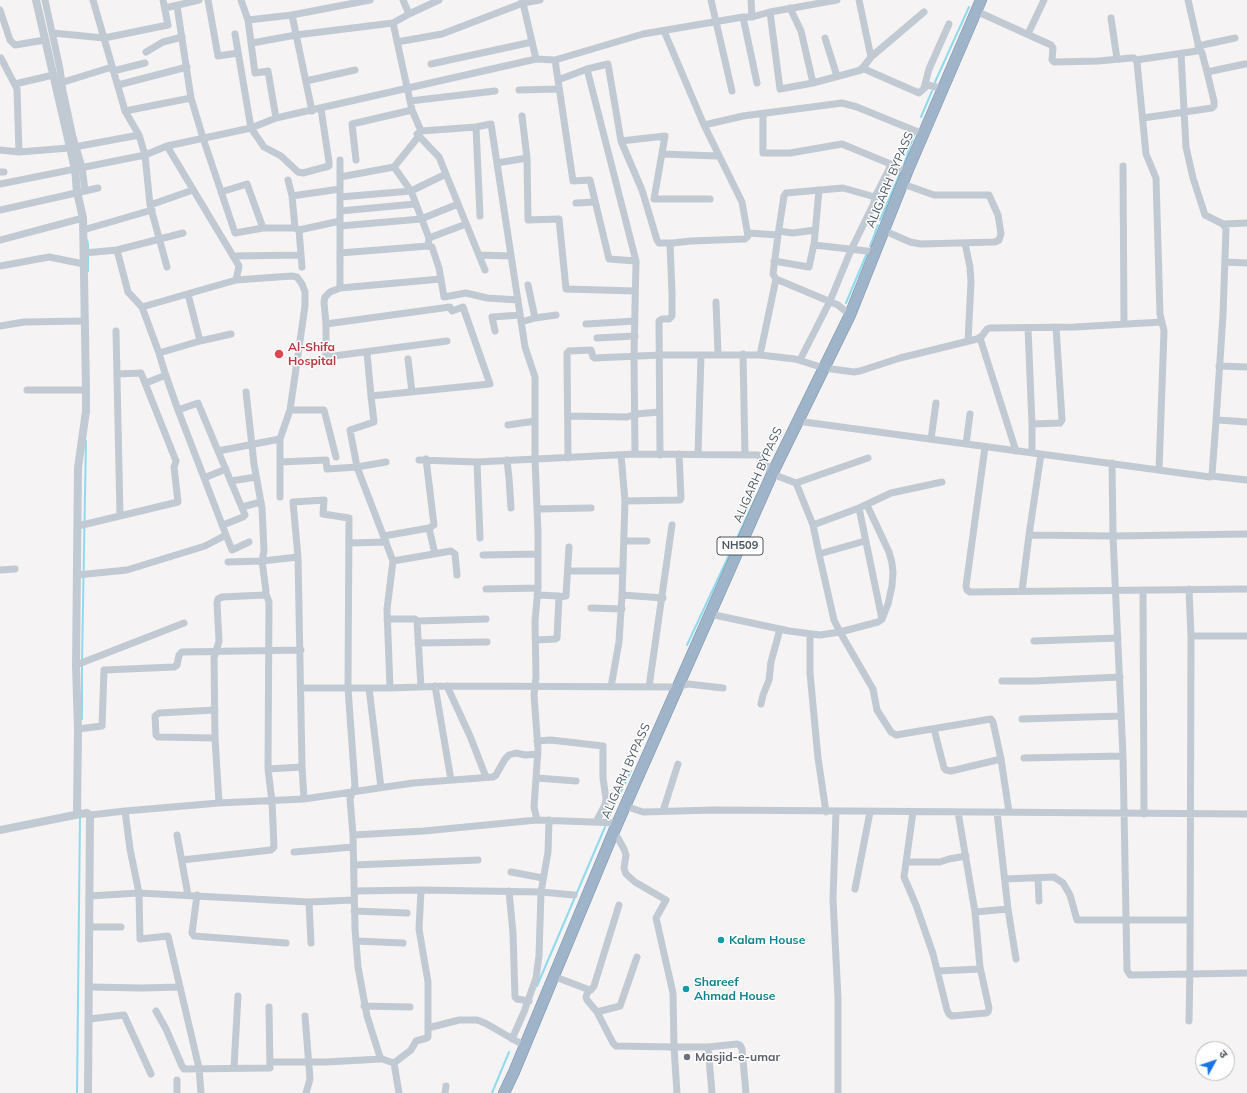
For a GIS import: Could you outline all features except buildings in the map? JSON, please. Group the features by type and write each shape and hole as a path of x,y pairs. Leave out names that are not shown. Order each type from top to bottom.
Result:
{"highway":[{"name":"ALIGARH BYPASS","path":"504,1093 625,806 772,474 850,314 907,172 981,0"}],"street":[{"path":"36,0 45,40 51,47 78,168 83,218 86,411 78,468 76,665 78,729 90,896 88,1093"},
{"path":"45,0 53,33 51,47 54,75 58,83"},
{"path":"92,0 125,111 140,135 146,154 151,207 167,267"},
{"path":"53,33 104,38 168,25 163,0"},
{"path":"165,8 199,0"},
{"path":"208,0 218,56 238,53"},
{"path":"241,0 248,20 255,73 268,71 276,118"},
{"path":"248,20 292,15 370,0"},
{"path":"403,0 409,14"},
{"path":"252,43 296,35 393,23 438,0"},
{"path":"397,42 442,34 523,2 540,0"},
{"path":"711,0 732,91"},
{"path":"751,0 752,17"},
{"path":"0,184 146,154 167,146 251,128 276,118 536,59 555,60 643,34 743,17 752,17 790,8 837,0"},
{"path":"859,0 871,57"},
{"path":"1028,34 1044,0"},
{"path":"1143,118 1212,108 1214,106 1207,72 1202,54 1198,47 1188,0"},
{"path":"523,2 536,59"},
{"path":"177,6 192,98 203,138 235,233 263,228 297,229 340,224 421,219 458,204"},
{"path":"790,8 802,31 813,83"},
{"path":"0,10 10,40 15,45 45,40"},
{"path":"976,11 1052,46 1052,57 1054,62 1131,58 1136,60 1196,52 1198,47 1235,38"},
{"path":"770,12 780,89 813,83 861,70 871,57 924,12"},
{"path":"292,15 312,111"},
{"path":"743,17 757,83"},
{"path":"1111,18 1117,59"},
{"path":"393,23 412,110 420,133 440,157 485,270"},
{"path":"924,89 929,69 949,24"},
{"path":"558,80 587,69 608,64 621,141 642,190 659,243 744,239 748,236 748,233 742,202 718,156 664,31"},
{"path":"235,34 251,128 264,147 281,156 298,172 303,173 328,166 329,162 321,109"},
{"path":"146,52 163,42 182,37"},
{"path":"825,38 837,76"},
{"path":"431,64 532,42"},
{"path":"1180,54 1188,155 1203,212 1205,215 1223,224 1247,223"},
{"path":"1,58 15,84 18,96 19,152"},
{"path":"555,60 572,181 590,180 609,258 636,261"},
{"path":"1136,60 1147,157 1156,174 1160,314 1164,328 1159,470"},
{"path":"58,83 113,69 145,63"},
{"path":"1207,72 1245,64"},
{"path":"118,85 187,67"},
{"path":"862,68 919,93 929,85 943,89"},
{"path":"587,69 636,261 634,336 635,454"},
{"path":"306,81 355,70"},
{"path":"15,84 54,75"},
{"path":"519,90 559,88"},
{"path":"410,101 495,91"},
{"path":"125,111 192,98"},
{"path":"704,125 743,116 842,103 857,107 923,134"},
{"path":"356,160 352,124 412,110"},
{"path":"763,114 763,153 801,152 842,144 907,172"},
{"path":"522,116 527,158 528,220 559,219 566,289 635,291"},
{"path":"340,177 394,167 420,133 491,124 525,347 535,377 538,591 535,621 536,677 534,695 538,754 534,807 537,820"},
{"path":"476,127 480,216"},
{"path":"0,150 19,152 73,148 140,135"},
{"path":"621,141 665,136 654,199 710,199"},
{"path":"167,146 239,266 236,280"},
{"path":"662,154 718,156"},
{"path":"497,163 527,158"},
{"path":"340,160 340,288"},
{"path":"800,360 830,301 851,250 874,203 875,197 890,166 893,165"},
{"path":"1123,166 1124,324"},
{"path":"394,167 411,191 428,242 432,247 439,268 444,297 466,294 487,298 518,300"},
{"path":"292,196 411,191 446,174"},
{"path":"288,180 292,196 302,268"},
{"path":"221,192 247,184 263,228"},
{"path":"883,230 916,244 995,242 999,240 998,215 989,195 934,194 903,184"},
{"path":"0,210 98,188"},
{"path":"760,355 776,280 773,274 774,261 785,195 788,193 844,188 875,197"},
{"path":"83,230 151,207 193,190"},
{"path":"774,261 809,267 814,244 819,190"},
{"path":"576,203 595,202"},
{"path":"340,211 416,204"},
{"path":"0,240 83,218"},
{"path":"340,253 428,242 466,224"},
{"path":"1211,476 1223,315 1226,229 1223,224"},
{"path":"748,233 793,233 815,230"},
{"path":"84,253 118,250 183,233"},
{"path":"660,454 659,321 662,319 669,319 672,316 671,243"},
{"path":"965,243 970,267 971,282 968,341"},
{"path":"814,244 816,246 876,252"},
{"path":"118,250 128,292 142,307 178,410 232,550 249,542"},
{"path":"233,256 301,255"},
{"path":"479,255 511,256"},
{"path":"0,266 49,257 84,264"},
{"path":"1225,262 1247,263"},
{"path":"142,307 236,280 292,276 297,277 305,292 305,306 290,410 280,439 280,498"},
{"path":"441,279 340,288 330,292 325,297 324,302 326,357 447,341"},
{"path":"776,280 778,279 830,301 842,307 850,314"},
{"path":"528,286 535,318"},
{"path":"188,294 200,341"},
{"path":"716,302 718,354"},
{"path":"326,324 450,307 452,311 463,307 490,384 371,396"},
{"path":"495,331 492,316 535,318 556,316"},
{"path":"0,326 24,322 85,321"},
{"path":"586,324 635,322"},
{"path":"568,458 568,351 591,350 593,357 595,358 660,355 760,355 800,360 824,368 854,372 890,361 980,338 987,329 990,328 1028,328 1162,322"},
{"path":"1032,424 1060,423 1062,420 1056,327"},
{"path":"1028,328 1032,453"},
{"path":"116,331 120,516"},
{"path":"159,353 231,334"},
{"path":"597,338 634,336"},
{"path":"980,338 1016,451"},
{"path":"367,352 374,422 350,430 357,467 393,561 387,619 390,688"},
{"path":"743,354 745,455"},
{"path":"698,454 701,355"},
{"path":"408,359 412,392"},
{"path":"1219,366 1247,367"},
{"path":"78,526 178,502 174,467 176,461 146,383 141,373 117,374"},
{"path":"146,383 166,375"},
{"path":"26,390 86,390"},
{"path":"182,860 273,849 274,845 272,802 268,769 269,602 266,594 262,561 264,551 261,502 256,476 246,392"},
{"path":"178,410 198,403 242,507 245,515 243,517 222,525"},
{"path":"931,439 936,403"},
{"path":"290,410 324,410 336,457"},
{"path":"569,416 626,417 634,414 659,412"},
{"path":"966,444 970,414"},
{"path":"508,425 535,421"},
{"path":"797,421 1159,470 1247,480"},
{"path":"1216,421 1247,422"},
{"path":"218,451 280,439"},
{"path":"986,447 966,586 968,590 974,592 1247,589"},
{"path":"348,543 385,539 432,527 435,522 423,460 477,462 635,454 758,455 761,457 772,474 796,483 868,458"},
{"path":"624,501 680,500 679,454"},
{"path":"1022,591 1041,454"},
{"path":"611,687 619,642 622,609 624,501 621,455"},
{"path":"280,462 326,460 327,469 357,467 386,462"},
{"path":"506,460 509,478 510,508"},
{"path":"477,462 480,538"},
{"path":"1112,463 1113,536 1123,756 1127,970 1130,975 1247,974"},
{"path":"204,478 226,469"},
{"path":"231,481 256,476"},
{"path":"814,525 867,505 895,492 942,482"},
{"path":"796,483 814,525 834,620 873,689 877,710 891,732 898,735 991,719 993,722 1001,759 1009,812"},
{"path":"304,799 302,768 301,650 298,557 293,502 324,500 323,514 349,518 348,688 355,786 350,799 353,835 354,911 358,972 364,1006 381,1059"},
{"path":"242,507 261,502"},
{"path":"710,614 780,629 820,635 840,632 878,622 882,619 888,604 893,573 889,552 867,505"},
{"path":"537,509 591,508"},
{"path":"859,508 882,619"},
{"path":"649,687 663,598 672,525"},
{"path":"429,528 435,554"},
{"path":"1029,535 1113,536 1247,534"},
{"path":"77,575 127,570 205,546 226,535"},
{"path":"624,541 647,541"},
{"path":"819,554 865,541"},
{"path":"486,589 538,591 559,596 566,596 569,546"},
{"path":"393,561 454,552 457,575"},
{"path":"483,556 538,554"},
{"path":"228,562 262,561 298,557"},
{"path":"0,570 15,569"},
{"path":"568,571 623,571"},
{"path":"1189,1021 1190,589"},
{"path":"1143,590 1144,814"},
{"path":"219,804 215,738 214,658 219,641 216,604 218,599 222,596 262,596 266,594"},
{"path":"622,595 663,598"},
{"path":"536,640 557,638 559,596"},
{"path":"591,608 622,609"},
{"path":"387,619 415,619 417,621 486,619"},
{"path":"417,621 421,687"},
{"path":"76,665 184,623"},
{"path":"761,704 762,695 769,680 771,662 780,629"},
{"path":"810,634 810,673 818,758 826,812"},
{"path":"1191,636 1247,636"},
{"path":"1034,641 1118,638"},
{"path":"418,643 487,642"},
{"path":"78,729 102,726 104,670 174,667 177,665 179,655 182,652 301,650"},
{"path":"1002,681 1120,677"},
{"path":"301,688 390,688 435,686 678,687 688,684 723,688"},
{"path":"435,686 452,780"},
{"path":"447,686 470,736 486,777"},
{"path":"369,688 381,788"},
{"path":"215,710 159,713 155,716 156,735 158,737 215,738"},
{"path":"1022,719 1121,716"},
{"path":"934,728 944,768 948,771 1001,759"},
{"path":"537,741 557,740 603,746 603,778 606,800 596,822"},
{"path":"0,830 84,814 219,804 272,802 381,788 486,777 496,775 505,759 510,755 516,753 525,755 538,754"},
{"path":"1024,758 1123,756"},
{"path":"663,811 678,764"},
{"path":"268,769 302,768"},
{"path":"537,778 576,781"},
{"path":"625,806 644,812 714,810 1247,814"},
{"path":"125,811 130,849 139,893 140,938 168,936 199,1068 200,1093"},
{"path":"836,812 833,900 838,998 838,1093"},
{"path":"854,889 870,812"},
{"path":"913,812 904,874 938,971 948,1014 952,1016 988,1012 989,1008 980,968 975,912 958,812"},
{"path":"997,812 1006,879 1008,909 1016,959"},
{"path":"353,835 424,831 537,820 596,822 616,827 626,855 624,868 626,874 634,882 666,900 656,918 673,993 677,1093"},
{"path":"512,1038 529,1001 536,978 539,956 541,892 548,852 550,820"},
{"path":"177,835 188,895"},
{"path":"294,852 353,847"},
{"path":"906,862 940,862 949,858 966,856"},
{"path":"354,865 478,860"},
{"path":"511,872 543,878"},
{"path":"1006,879 1054,877 1063,883 1070,895 1077,920 1190,920"},
{"path":"1038,878 1040,901"},
{"path":"354,890 509,891 574,895"},
{"path":"394,1063 411,1050 416,1041 428,1038 428,982 419,929 421,890"},
{"path":"509,891 513,933 515,997 517,999 529,1001"},
{"path":"90,896 139,893 309,902 354,900"},
{"path":"197,896 192,933 194,936 286,943"},
{"path":"309,902 311,943"},
{"path":"619,905 594,986 588,991 586,998 597,1012 613,1043 616,1046 674,1047 708,1047 737,1044 742,1047 746,1093"},
{"path":"975,912 1008,909"},
{"path":"354,911 407,913"},
{"path":"90,927 121,927"},
{"path":"356,941 403,943"},
{"path":"597,1012 620,1006 637,957"},
{"path":"938,971 980,968"},
{"path":"553,976 587,989 588,991"},
{"path":"89,987 180,987"},
{"path":"234,1067 238,996"},
{"path":"364,1006 410,1007"},
{"path":"156,1011 166,1028 183,1068 270,1068 269,1007"},
{"path":"89,1019 124,1015 151,1074"},
{"path":"305,1016 310,1079 306,1093"},
{"path":"428,1028 459,1020 477,1020 485,1023 524,1046"},
{"path":"708,1047 712,1093"},
{"path":"270,1062 326,1062 381,1059 394,1063"},
{"path":"394,1063 399,1093"},
{"path":"177,1080 177,1093"}],"waterway":[{"path":"935,82 969,7"},
{"path":"921,117 932,91"},
{"path":"904,164 915,132"},
{"path":"880,220 901,171"},
{"path":"870,246 878,225"},
{"path":"87,240 88,271"},
{"path":"846,303 867,253"},
{"path":"82,661 86,441"},
{"path":"687,645 757,495"},
{"path":"82,665 82,719"},
{"path":"608,818 631,771"},
{"path":"77,1093 80,815"},
{"path":"537,986 605,827"},
{"path":"492,1093 509,1052"}],"place":[{"name":"Al-Shifa Hospital","path":"279,354"},
{"name":"Kalam House","path":"721,940"},
{"name":"Shareef Ahmad House","path":"686,989"},
{"name":"Masjid-e-umar","path":"687,1057"}]}
